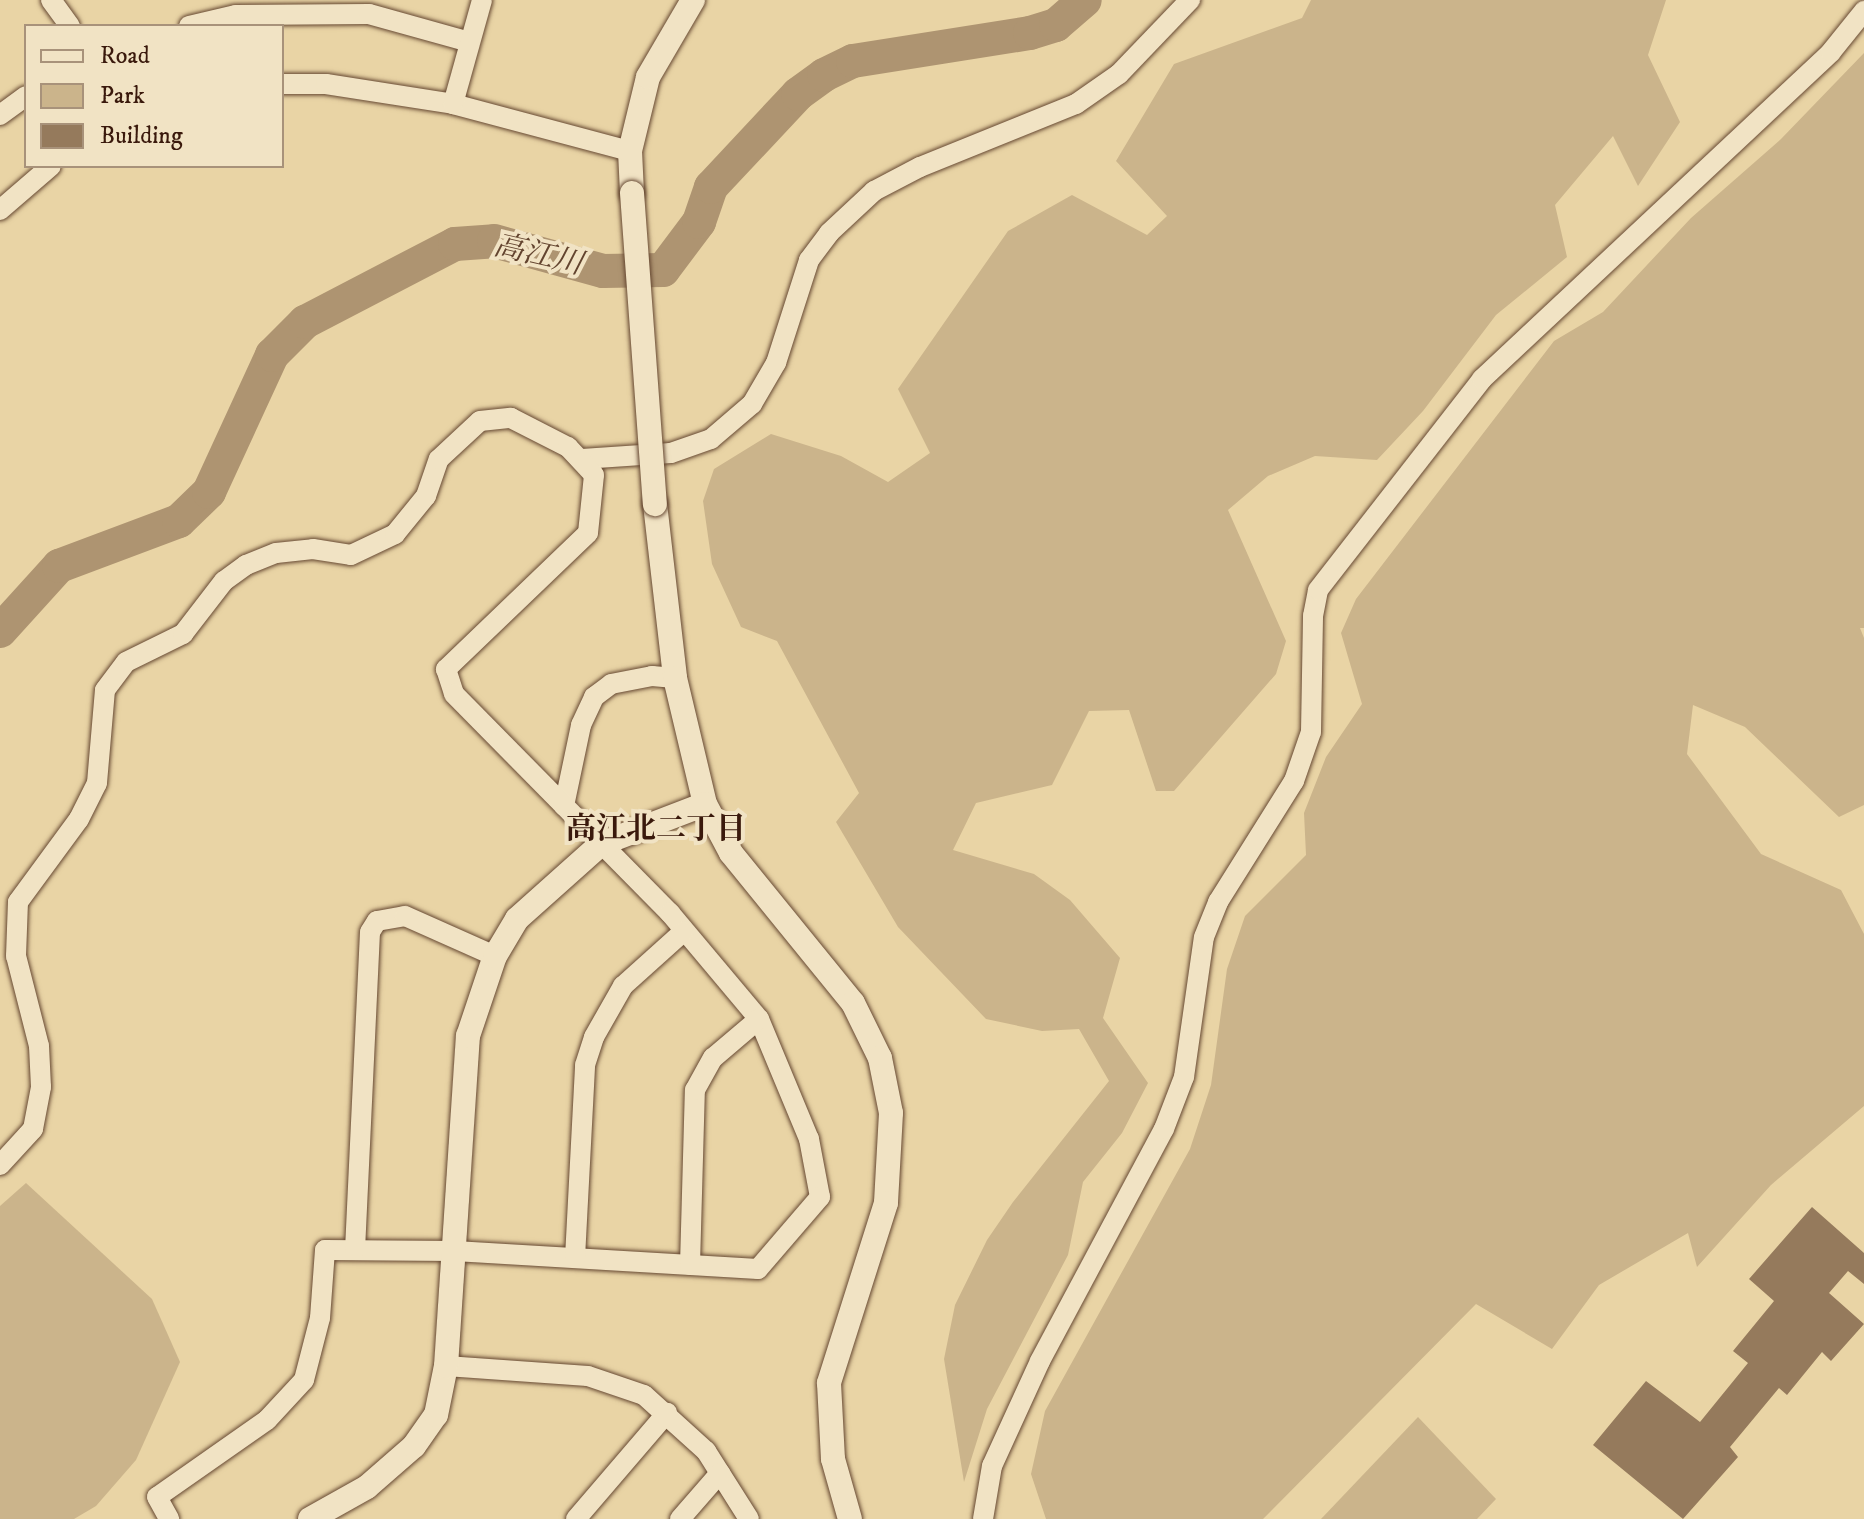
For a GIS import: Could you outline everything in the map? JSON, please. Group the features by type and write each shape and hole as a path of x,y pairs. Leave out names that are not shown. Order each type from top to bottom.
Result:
{"street":[{"path":"51,0 69,24"},
{"path":"453,104 482,0"},
{"path":"693,0 648,77 630,151 655,504 675,678 705,804 731,853 853,1003 880,1058 888,1099 886,1203 829,1383 833,1459 850,1519"},
{"path":"582,459 671,453 711,439 752,404 776,363 809,260 874,191 920,167 1076,104 1119,74 1190,0"},
{"path":"194,24 237,8 370,7 469,42"},
{"path":"983,1519 992,1466 1040,1361 1164,1129 1179,1090 1204,937 1218,902 1294,781 1311,732 1313,616 1318,590 1482,379 1831,52 1864,11"},
{"path":"284,84 326,84 453,104 630,151"},
{"path":"1,111 24,97"},
{"path":"0,210 49,168"},
{"path":"0,1165 33,1129 41,1087 39,1046 16,956 18,902 79,819 97,783 105,690 126,662 183,634 224,581 246,565 276,553 313,549 351,555 395,534 426,496 439,459 480,421 511,418 582,459 594,475 588,533 446,669 454,694 601,844 759,1019 809,1139 820,1197 758,1269 455,1251 325,1250 320,1318 304,1380 267,1420 157,1497 169,1519"},
{"path":"564,806 581,725 594,697 611,684 652,676 675,678"},
{"path":"310,1519 367,1487 414,1446 436,1415 446,1366 468,1036 495,956 527,908 601,844 705,804"},
{"path":"355,1250 370,932 377,921 405,916 495,956"},
{"path":"575,1258 585,1065 594,1037 623,986 683,932"},
{"path":"690,1265 695,1090 713,1058 759,1019"},
{"path":"446,1366 615,1381 667,1413 720,1473 749,1519"},
{"path":"576,1519 667,1413"},
{"path":"680,1519 720,1473"}],"green space":[{"path":"1311,0 1666,0 1648,55 1680,122 1638,186 1613,136 1555,205 1567,257 1496,315 1423,411 1377,460 1315,456 1268,476 1228,510 1286,641 1276,674 1174,791 1156,791 1129,710 1089,711 1052,785 976,803 953,850 1034,874 1070,900 1120,958 1103,1018 1148,1083 1122,1133 1083,1182 1068,1255 987,1409 964,1482 944,1359 955,1305 987,1240 1013,1202 1109,1081 1079,1029 1042,1031 986,1019 898,927 836,822 859,793 777,641 741,627 712,564 703,501 714,469 771,434 841,456 888,482 930,453 898,389 1008,231 1072,195 1147,235 1167,216 1116,161 1174,64 1302,18"},
{"path":"1864,53 1864,628 1860,628 1864,638 1864,805 1839,817 1745,727 1693,705 1687,754 1761,854 1841,890 1864,934 1864,1106 1771,1185 1697,1267 1688,1233 1599,1285 1552,1349 1476,1304 1263,1519 1046,1519 1031,1474 1045,1411 1190,1149 1211,1085 1227,969 1245,916 1306,855 1304,813 1326,757 1362,704 1341,633 1356,599 1554,341 1603,312 1691,218 1781,139"},
{"path":"26,1183 152,1299 180,1362 136,1460 96,1506 74,1519 0,1519 0,1206"},
{"path":"1418,1417 1496,1499 1477,1519 1321,1519"}],"building":[{"path":"1812,1207 1864,1253 1864,1284 1848,1271 1829,1293 1864,1324 1831,1361 1822,1352 1787,1395 1779,1388 1730,1447 1738,1457 1683,1519 1593,1445 1646,1381 1700,1422 1748,1363 1733,1351 1774,1301 1749,1279"}],"waterway":[{"name":"高江川","path":"0,631 59,566 179,521 209,492 272,355 305,322 455,244 494,241 603,271 663,270 699,222 711,187 798,94 824,75 853,61 1030,33 1056,25 1085,0"}],"district":[{"name":"高江北二丁目","path":"656,830"}]}
